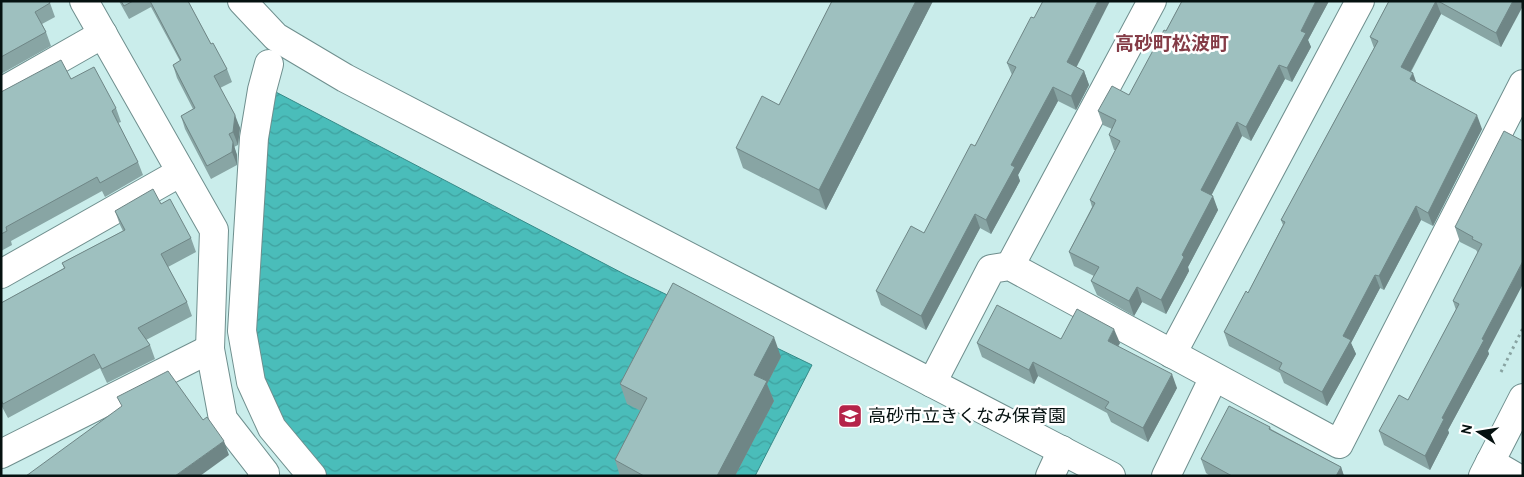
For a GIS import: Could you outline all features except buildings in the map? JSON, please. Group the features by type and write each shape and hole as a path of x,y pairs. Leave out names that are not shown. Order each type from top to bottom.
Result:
{"street":[{"path":"84,1 214,230 210,349 223,419 265,473 262,476"},
{"path":"242,1 276,37 345,78 1111,476"},
{"path":"1010,266 1152,1"},
{"path":"1172,354 1360,1"},
{"path":"1,92 103,34"},
{"path":"269,64 262,90 254,138 242,331 251,382 272,428 312,476"},
{"path":"932,383 991,269 1010,266 1339,444 1523,84"},
{"path":"1,274 181,172"},
{"path":"1,454 210,349"},
{"path":"1166,476 1214,377"},
{"path":"1514,476 1486,469 1523,398"},
{"path":"1050,476 1062,450"}],"water":[{"path":"272,90 626,275 812,365 755,476 322,476 273,414 253,337 255,268"}],"place":[{"name":"高砂市立きくなみ保育園","path":"850,416"}],"district":[{"name":"高砂町松波町","path":"1172,43"}]}
